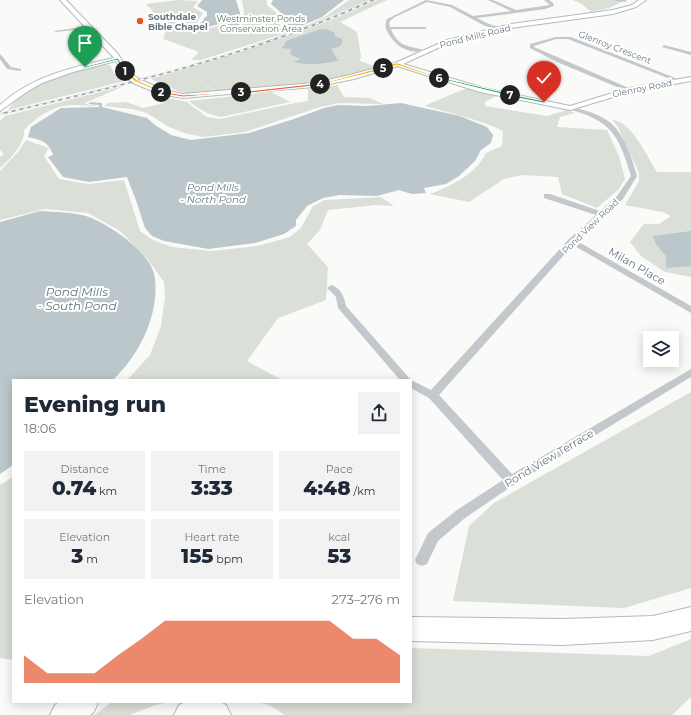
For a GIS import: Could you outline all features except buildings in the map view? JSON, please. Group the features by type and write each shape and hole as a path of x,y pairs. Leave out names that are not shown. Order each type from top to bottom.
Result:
{"highway":[{"path":"412,629 562,632 653,628 691,619"},
{"path":"64,715 82,703"},
{"path":"76,715 86,703"},
{"path":"189,715 198,713 216,715"}],"main road":[{"name":"Pond Mills Road","path":"63,0 116,55 127,74 136,81 162,92 183,96 237,93 314,85 351,78 397,64 449,41 535,22 607,13 634,6 643,0"},
{"path":"0,109 14,95 30,86 69,71 118,59"},
{"name":"Pond View Road","path":"397,64 475,88 570,108"},
{"name":"Glenroy Road","path":"570,108 629,90 691,79"}],"street":[{"path":"490,0 516,12"},
{"path":"473,17 552,6 552,4 546,0"},
{"path":"424,51 398,45 393,40 388,28 387,23 389,19 428,1 451,6 487,25 500,29"},
{"path":"56,32 90,27"},
{"path":"388,28 425,28"},
{"name":"Glenroy Crescent","path":"629,90 559,61 532,48 532,45 556,38 569,38 680,81"},
{"path":"664,46 691,54"},
{"path":"0,55 9,68 19,70"},
{"name":"Pond View Road","path":"433,395 572,241 620,197 634,176 630,162 610,125 587,113 570,108"},
{"path":"547,196 600,214"},
{"name":"Milan Place","path":"572,241 691,310"},
{"path":"331,288 340,296 341,306 405,379"},
{"name":"Pond View Terrace","path":"422,560 434,537 461,514 511,481 691,372"},
{"path":"412,384 433,395 511,481"}],"green space":[{"name":"Westminster Ponds Conservation Area","path":"178,0 198,1 193,7 203,13 196,24 206,29 219,26 242,28 244,12 242,0 267,0 267,5 279,15 280,27 285,31 303,27 325,17 349,0 369,0 302,28 201,60 191,60 199,52 163,39 167,28 146,4"},
{"path":"377,0 387,0 340,22 357,32 361,56 360,61 376,67 367,71 311,83 218,92 185,72 217,92 196,94 180,92 151,79 294,34"},
{"path":"573,0 626,0 609,8 591,12 582,4"},
{"path":"102,65 110,65 115,75 125,81 8,110 16,101 37,86 64,75"},
{"path":"337,85 344,97 370,98 383,104 339,103 320,107 245,132 203,137 184,133 167,126 147,113 132,109 104,106 108,103 127,102 143,108 164,103 158,100 169,98 187,102 207,117 220,119 308,101 308,89"},
{"path":"124,86 85,103 88,105 98,105 90,106 68,105 41,115 24,130 24,135 19,146 12,156 0,168 0,157 4,154 0,150 0,121 5,116"},
{"path":"467,88 498,95 485,102 485,106 547,116 567,110 575,113 560,117 557,127 607,130 619,156 625,179 618,190 597,208 562,194 558,177 522,175 504,179 469,202 430,194 462,179 476,168 486,153 502,146 503,131 474,120 424,106"},
{"path":"271,92 290,102 221,117 212,115 196,107 189,101"},
{"path":"612,120 619,121 632,132 657,172 691,172 691,277 665,272 641,256 630,242 644,224 659,224 671,216 663,212 625,205 639,181 639,173 618,127"},
{"path":"26,140 49,148 44,156 59,179 88,184 124,180 140,231 153,240 172,247 211,251 258,246 290,237 301,228 313,206 325,200 381,197 394,206 377,205 328,210 320,230 307,244 328,267 326,300 278,318 247,361 280,379 128,379 150,355 161,326 165,297 164,282 145,256 120,231 88,213 45,209 0,220 0,171 18,152"},
{"path":"691,392 691,588 624,608 453,601 469,526 494,503"},
{"path":"12,478 12,660 0,658 0,485"},
{"path":"691,639 691,697 672,715 285,715 269,705 260,703 412,703 412,648 649,656"},
{"path":"111,703 165,703 155,705 130,715 94,715"}],"water":[{"path":"202,0 236,0 240,13 239,27 219,24 208,27 200,23 207,16 207,12 197,6"},
{"path":"273,0 344,0 322,17 301,26 288,29 286,27 288,25 286,21 287,18 271,4"},
{"path":"321,29 326,29 335,33 335,36 342,39 340,46 331,49 337,59 340,60 317,64 294,62 300,59 290,54 291,49 281,48 284,46 286,41"},
{"name":"Pond Mills - North Pond","path":"91,102 102,103 102,107 147,118 171,135 191,140 249,133 324,108 338,105 366,106 401,103 460,116 487,127 493,135 491,143 481,150 475,161 459,176 446,184 424,188 426,193 412,194 399,190 377,196 340,195 323,198 307,206 296,220 296,226 284,234 255,243 208,249 164,241 152,236 145,228 127,177 89,182 63,177 48,157 53,155 49,147 40,140 28,137 31,127 61,108 99,107 99,105 88,104"},
{"name":"Pond Mills - South Pond","path":"40,211 69,213 86,216 95,220 128,241 147,259 155,279 155,293 154,307 150,321 139,347 114,379 12,379 12,466 0,474 0,222"},
{"path":"691,231 691,266 666,268 666,256 656,244 653,236"}],"waterway":[{"path":"616,0 626,1"}],"railway":[{"path":"0,114 95,92 236,52 283,37 373,0"}],"place":[{"name":"Southdale Bible Chapel","path":"140,21"}],"route":[{"path":"85,67 118,59 127,74 136,81 162,92 183,96 237,93 314,85 351,78 397,64 483,90 544,102"}]}
